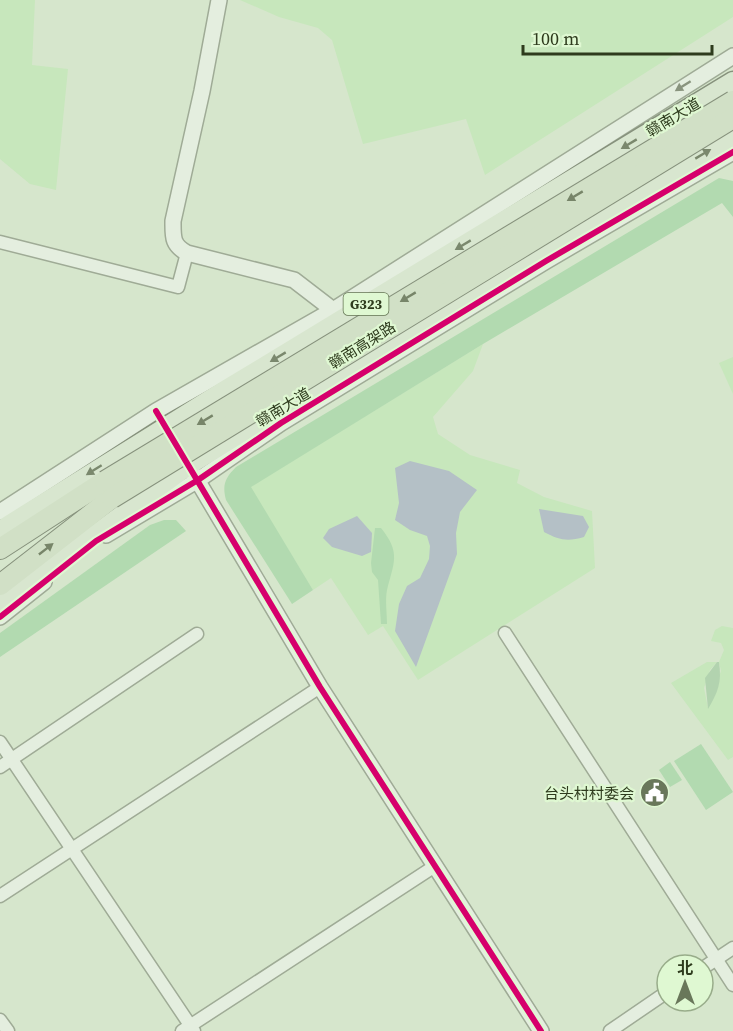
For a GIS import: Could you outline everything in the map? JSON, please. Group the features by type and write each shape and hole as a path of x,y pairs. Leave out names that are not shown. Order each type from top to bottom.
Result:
{"highway":[{"name":"赣南高架路","path":"0,585 109,490 733,101"},
{"name":"赣南高架路","path":"0,549 109,490 733,118"}],"main road":[{"name":"赣南大道","path":"0,530 118,455 160,419 223,391 733,81"},
{"name":"赣南大道","path":"0,604 143,497 193,473 248,428 733,136"},
{"path":"223,391 248,428"},
{"path":"118,455 143,497"}],"street":[{"path":"219,0 173,221 173,240 177,248 187,253 294,280 333,310"},
{"path":"0,512 160,419 733,56"},
{"path":"0,617 96,541 193,473 291,417 546,261 733,152"},
{"path":"0,242 178,287 187,253"},
{"path":"160,419 320,687 541,1031"},
{"path":"505,633 733,985"},
{"path":"5,763 197,634"},
{"path":"0,896 320,687"},
{"path":"0,742 5,763 71,849 188,1029 435,866"},
{"path":"716,959 733,948"},
{"path":"610,1031 655,1000"},
{"path":"0,1020 8,1031"}],"green space":[{"path":"0,0 35,0 32,65 68,69 56,190 30,184 0,159"},
{"path":"240,0 733,0 733,17 485,175 466,119 363,144 332,40 318,28 279,17"},
{"path":"719,178 733,181 733,217 722,203 483,344 251,487 313,590 292,604 226,500 225,482 236,467"},
{"path":"483,344 473,371 433,417 438,434 470,455 520,470 517,483 544,497 592,511 595,568 418,680 383,626 368,635 331,578 313,590 250,487"},
{"path":"733,357 733,394 719,363"},
{"path":"164,520 176,520 186,531 0,657 0,633 150,525"},
{"path":"375,528 381,528 394,551 386,594 387,624 381,624 378,580 372,572"},
{"path":"722,626 733,628 733,757 728,760 671,683 707,662 717,662 710,670 704,688 708,708 721,671 719,662 724,650 721,643 711,641 715,630"},
{"path":"719,662 720,669 717,692 708,709 705,678"},
{"path":"701,744 733,792 706,810 674,761"},
{"path":"670,762 682,780 670,787 659,770"}],"shaded area":[{"path":"410,461 449,471 477,490 460,512 456,533 457,554 416,667 395,631 399,604 407,586 420,578 429,559 430,546 427,536 410,530 395,520 399,503 395,468"},
{"path":"539,509 583,516 589,527 584,537 568,540 554,537 544,532"},
{"path":"357,516 372,533 371,552 362,556 332,547 323,538 329,529"}],"cycle path":[{"path":"0,617 96,541 198,480 281,423 546,261 733,152"},
{"path":"156,411 320,687 541,1031"}],"place":[{"name":"台头村村委会","path":"655,793"}]}
